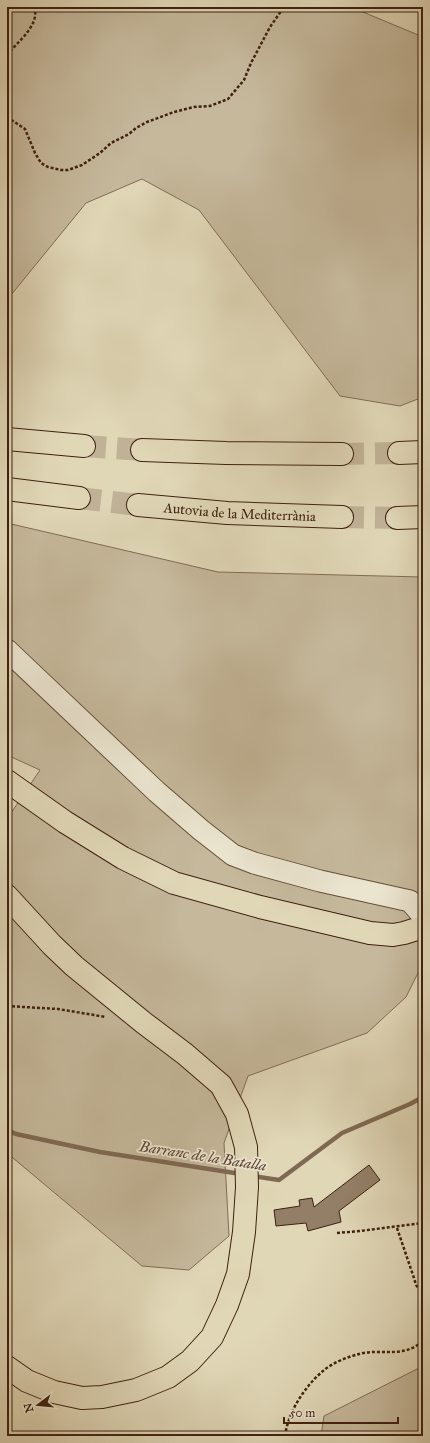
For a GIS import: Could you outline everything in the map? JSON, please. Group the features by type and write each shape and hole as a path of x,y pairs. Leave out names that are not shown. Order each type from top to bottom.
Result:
{"main road":[{"path":"7,439 84,446"},
{"path":"142,450 226,453 342,454"},
{"path":"399,453 423,452"},
{"path":"7,489 80,498"},
{"name":"Autovia de la Mediterrània","path":"138,505 227,513 342,517"},
{"path":"397,518 423,517"},
{"path":"7,781 65,822 123,858 174,883 260,907 370,933 393,935 423,927"},
{"path":"7,896 52,945 74,966 185,1054 221,1086 237,1114 246,1147 247,1187 244,1232 238,1274 227,1305 212,1337 190,1361 168,1377 136,1390 102,1397 82,1398 54,1392 26,1381 7,1367"}],"street":[{"path":"7,650 157,792 233,855 254,863 320,881 410,901 423,916"}],"path":[{"path":"7,55 26,34 32,24 36,11 34,7"},
{"path":"7,117 25,130 35,154 41,163 48,167 61,170 68,170 82,165 100,153 111,143 129,134 147,122 174,112 194,107 210,106 228,99 244,80 251,63 270,27 284,7"},
{"path":"7,1006 58,1009 113,1018"},
{"path":"337,1232 397,1227 423,1223"},
{"path":"397,1227 416,1285 423,1294"},
{"path":"285,1436 290,1417 297,1402 309,1385 323,1371 347,1358 359,1354 401,1352 416,1347 423,1341"}],"shaded area":[{"path":"7,7 351,7 423,37 423,397 400,406 340,396 199,210 142,179 86,203 7,300"},
{"path":"7,523 218,572 423,577 423,963 406,997 367,1033 248,1076 224,1143 229,1236 189,1270 142,1266 7,1153 7,819 40,770 7,755"},
{"path":"423,1366 423,1436 321,1436 324,1416"}],"building":[{"path":"369,1165 380,1180 339,1211 341,1222 308,1231 306,1223 276,1226 274,1210 300,1206 299,1200 312,1198 314,1207"}],"waterway":[{"name":"Barranc de la Batalla","path":"252,1176 279,1180 342,1133 423,1097"},
{"name":"Barranc de la Batalla","path":"7,1130 16,1134 100,1152 241,1174"}],"tunnel":[{"path":"84,446 142,450"},
{"path":"342,454 399,453"},
{"path":"79,498 138,505"},
{"path":"342,517 397,518"}]}
